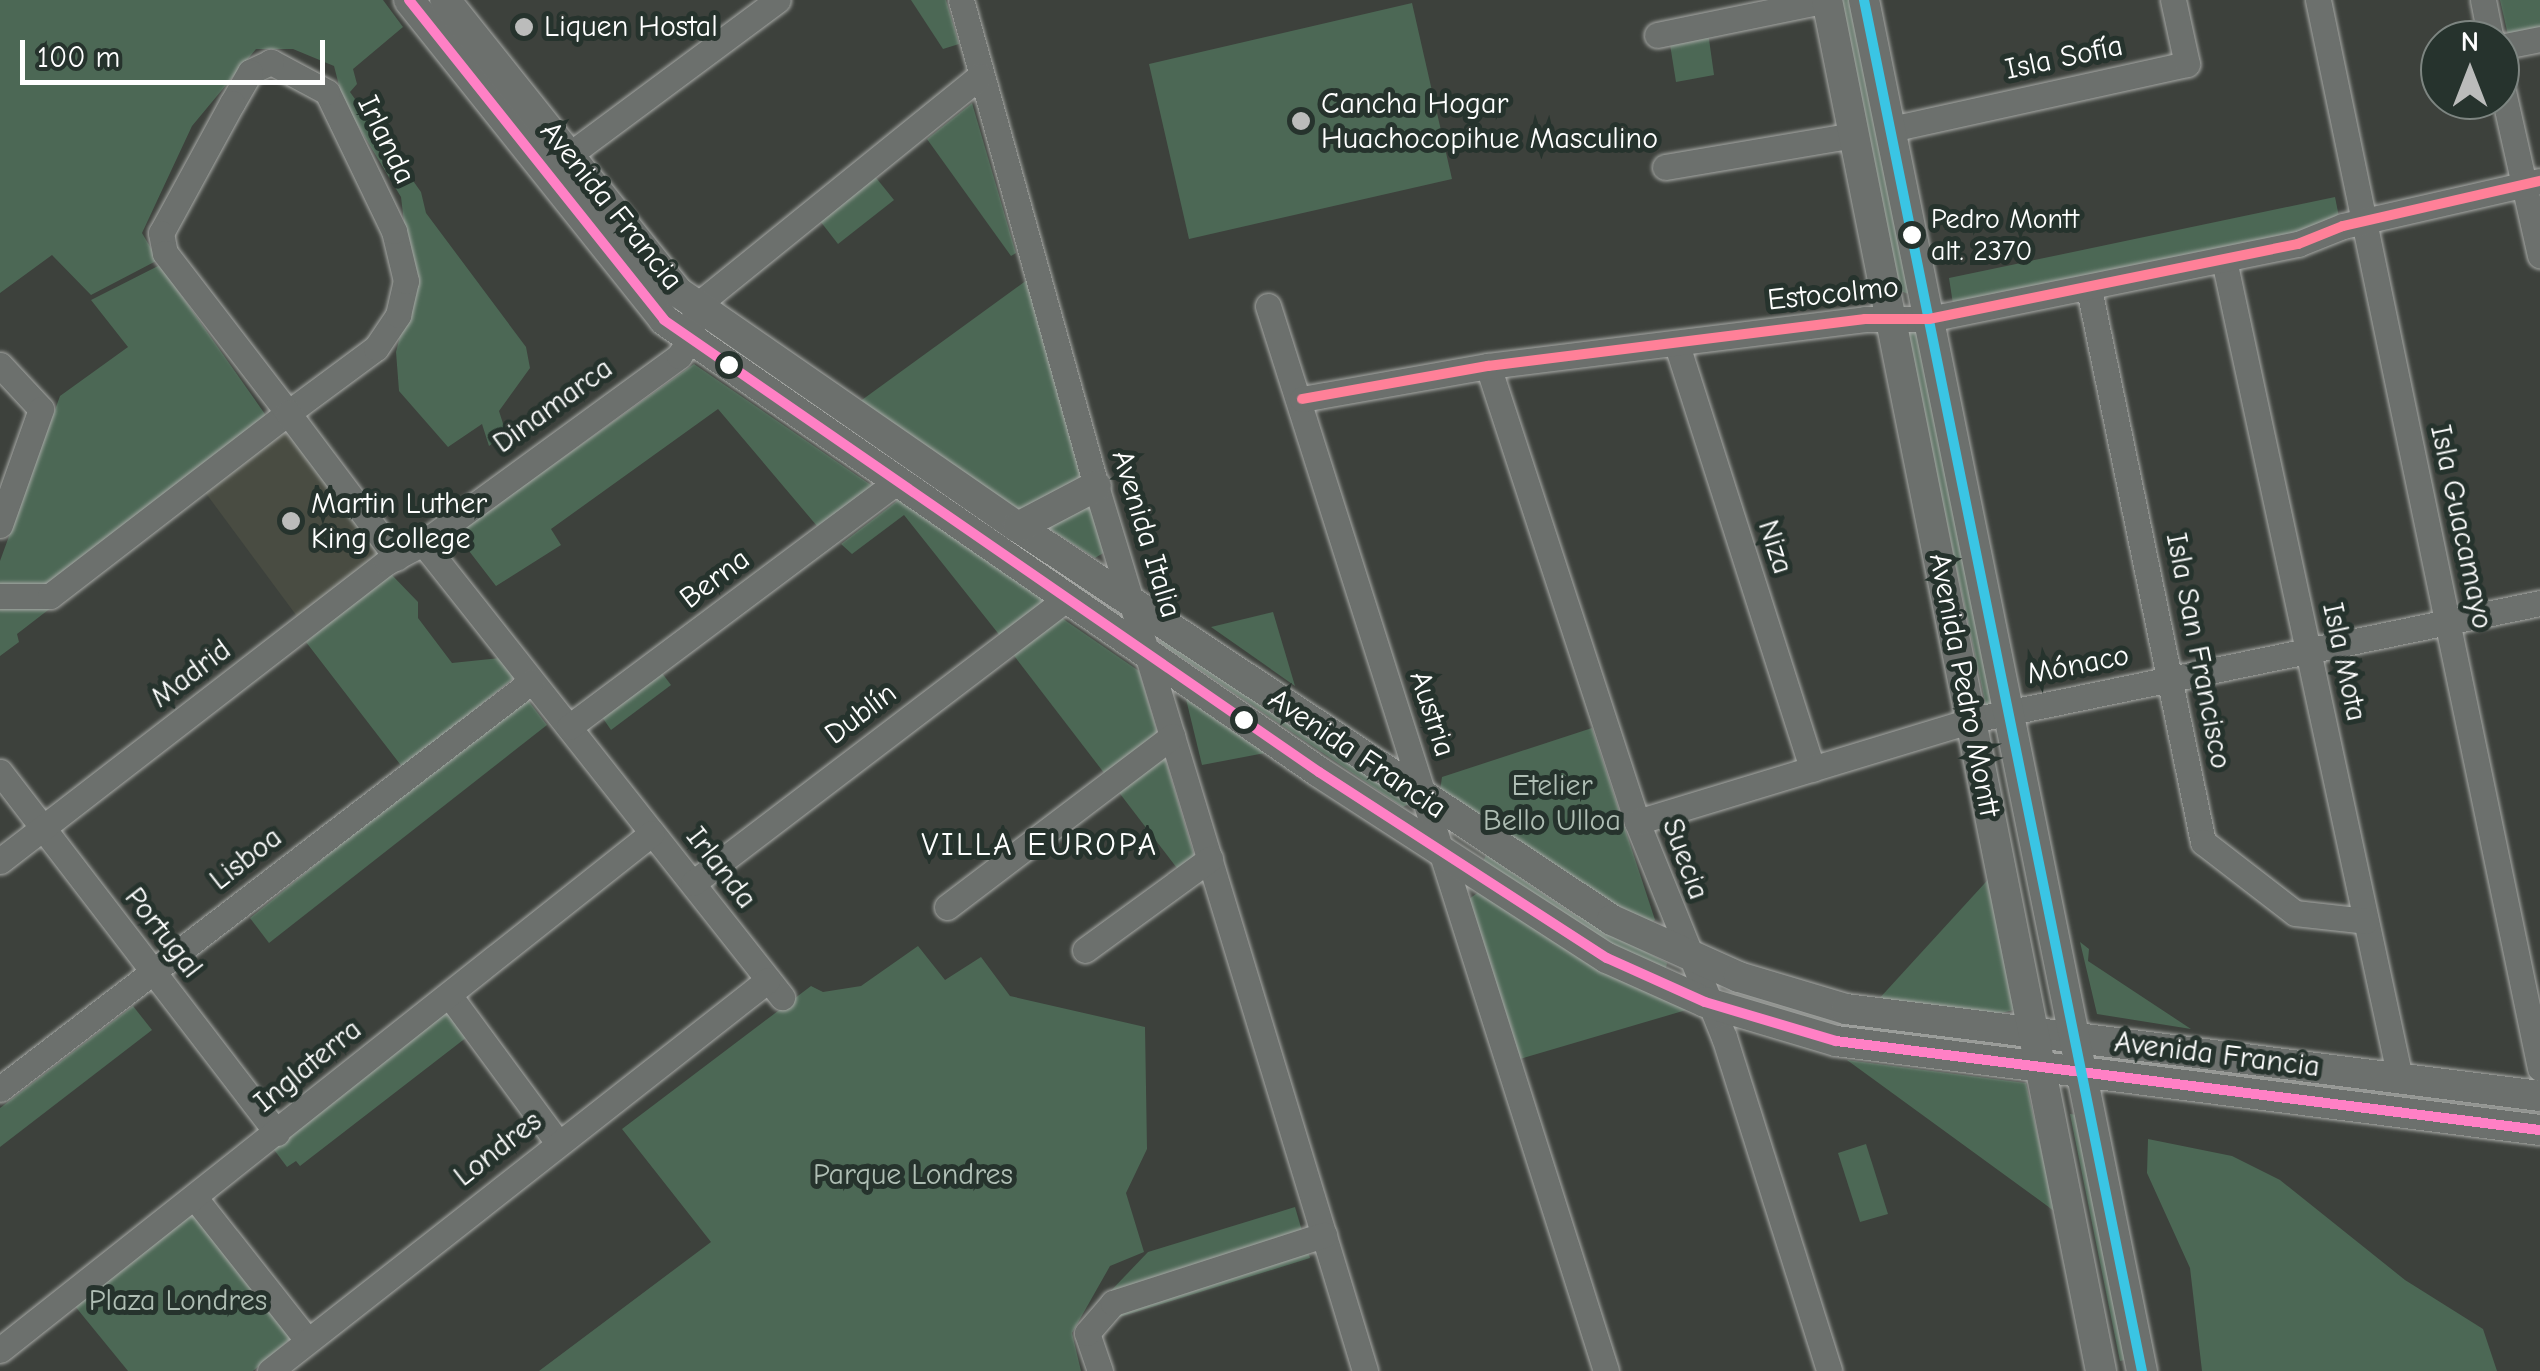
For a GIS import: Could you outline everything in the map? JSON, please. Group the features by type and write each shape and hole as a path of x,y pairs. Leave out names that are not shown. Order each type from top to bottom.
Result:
{"main road":[{"name":"Avenida Francia","path":"408,0 664,320 1560,932 1705,1002 1836,1041 2540,1130"},
{"name":"Avenida Pedro Montt","path":"1828,0 2101,1371"},
{"name":"Avenida Pedro Montt","path":"1864,0 2142,1371"},
{"name":"Avenida Francia","path":"452,3 660,277 696,306 1018,527 1577,900 1686,956 1846,1009 2540,1096"},
{"path":"1018,527 1096,486"},
{"path":"2374,1110 2388,1076"}],"street":[{"path":"569,154 778,0"},
{"name":"Avenida Italia","path":"962,0 1096,486 1365,1371"},
{"path":"1658,35 1828,0"},
{"name":"Isla Sofía","path":"1891,129 2187,64 2173,0"},
{"name":"Isla Guacamayo","path":"2318,0 2540,1068"},
{"name":"Irlanda","path":"288,412 376,348 398,315 406,281 394,231 328,92 271,62 250,72 161,233 166,252 397,558"},
{"path":"690,339 696,306 980,76"},
{"path":"2513,120 2532,183 2540,256"},
{"path":"1666,167 1854,135"},
{"name":"Estocolmo","path":"1302,399 1488,366 1890,318 1929,319 2224,260 2532,183"},
{"name":"Isla Mota","path":"2224,260 2366,921 2388,1076"},
{"name":"Isla San Francisco","path":"2090,288 2203,842 2296,912 2366,921"},
{"name":"Austria","path":"1268,306 1302,399 1606,1371"},
{"name":"Dinamarca","path":"424,543 678,356 690,339"},
{"name":"Niza","path":"1677,345 1812,769"},
{"path":"0,365 41,409 0,526"},
{"name":"Suecia","path":"1488,366 1637,822 1686,956 1724,1038 1828,1371"},
{"path":"0,596 50,596 288,412"},
{"name":"Berna","path":"569,727 898,482"},
{"name":"Madrid","path":"0,861 397,558 424,543"},
{"name":"Irlanda","path":"424,543 775,989"},
{"name":"Dublín","path":"693,883 1068,597"},
{"name":"Mónaco","path":"1637,822 1972,720 2540,603"},
{"name":"Lisboa","path":"0,1089 532,681"},
{"path":"946,908 1172,736"},
{"name":"Portugal","path":"0,772 40,830 278,1132"},
{"name":"Inglaterra","path":"2,1350 652,833"},
{"path":"1085,950 1210,859"},
{"name":"Londres","path":"270,1371 558,1143 775,989"},
{"path":"448,995 558,1143"},
{"path":"195,1198 307,1340"},
{"path":"1100,1371 1088,1333 1113,1303 1324,1235"}],"shaded area":[{"name":"Martin Luther King College","path":"283,427 382,553 299,619 202,488"}],"green space":[{"path":"0,0 383,0 403,27 353,69 357,84 350,92 421,192 426,213 526,347 530,368 499,411 506,433 489,446 482,424 448,447 399,391 396,352 412,289 401,197 343,101 334,66 293,49 256,49 192,126 142,233 158,260 91,295 52,255 0,293"},
{"path":"911,0 946,0 959,44 943,49"},
{"path":"1835,0 1855,0 1909,294 1900,291"},
{"path":"2500,0 2540,0 2540,31 2520,34 2520,20 2505,20"},
{"name":"Cancha Hogar Huachocopihue Masculino","path":"1412,3 1452,179 1189,239 1149,64"},
{"path":"1708,32 1714,75 1676,82 1669,38"},
{"path":"972,103 1016,253 1011,256 927,139"},
{"path":"873,174 894,200 838,244 817,217"},
{"path":"2335,197 2342,232 1953,304 1949,278"},
{"path":"160,265 267,417 44,591 0,585 0,561 60,396 128,347 91,300"},
{"path":"1027,280 1105,552 1095,558 855,405"},
{"path":"1916,325 2001,703 1986,706 1906,332"},
{"path":"694,364 874,487 817,526 718,409 551,529 561,545 496,586 456,534"},
{"path":"906,494 1046,594 1043,604 1001,637 904,515 852,554 841,544"},
{"path":"192,499 17,634 19,642 0,656 0,603 14,607"},
{"path":"389,572 418,602 418,618 452,663 500,658 515,677 403,768 306,642"},
{"path":"1273,612 1295,686 1211,627"},
{"path":"1059,616 1139,671 1195,858 1180,872 1009,649"},
{"path":"1165,636 1409,799 1409,804 1403,807 1160,643"},
{"path":"659,669 671,685 611,730 600,714"},
{"path":"524,695 547,725 269,943 250,918"},
{"path":"1186,699 1265,753 1202,765"},
{"name":"Etelier Bello Ulloa","path":"1592,728 1655,920 1640,929 1440,791 1442,777"},
{"path":"1486,855 1572,913 1667,963 1665,972 1566,920 1483,862"},
{"path":"1995,872 2018,1009 1997,1014 1877,1001"},
{"path":"1483,889 1693,1008 1520,1059 1469,899"},
{"path":"2080,942 2089,949 2088,961 2191,1029 2097,1014"},
{"name":"Parque Londres","path":"918,946 945,980 981,957 1010,996 1145,1027 1147,1149 1126,1193 1144,1252 1110,1266 1072,1333 1081,1371 539,1371 711,1242 622,1129 811,986 823,992 861,986"},
{"path":"133,1006 152,1030 0,1147 0,1108"},
{"path":"447,1012 467,1037 300,1166 296,1161 287,1167 272,1147"},
{"path":"1847,1060 2026,1083 2055,1212 2046,1205"},
{"path":"2070,1114 2077,1115 2130,1359 2120,1361"},
{"path":"2148,1139 2232,1156 2280,1180 2405,1280 2483,1329 2497,1371 2202,1371 2190,1268 2147,1173"},
{"path":"1866,1144 1888,1214 1860,1222 1838,1153"},
{"name":"Plaza Londres","path":"191,1200 296,1334 253,1371 128,1371 70,1300"},
{"path":"1295,1207 1310,1258 1113,1319 1104,1298 1148,1252"}],"transit line":[{"path":"409,0 664,320 1319,772 1607,958 1705,1002 1836,1041 2540,1130"},
{"path":"1864,0 2142,1371"},
{"path":"1302,399 1488,366 1865,319 1929,319 2298,244 2343,226 2540,181"}],"place":[{"name":"Liquen Hostal","path":"524,27"},
{"name":"Cancha Hogar Huachocopihue Masculino","path":"1301,121"},
{"name":"Pedro Montt alt. 2370","path":"1912,235"},
{"name":"Martin Luther King College","path":"291,521"}],"district":[{"name":"VILLA EUROPA","path":"1040,845"}]}
